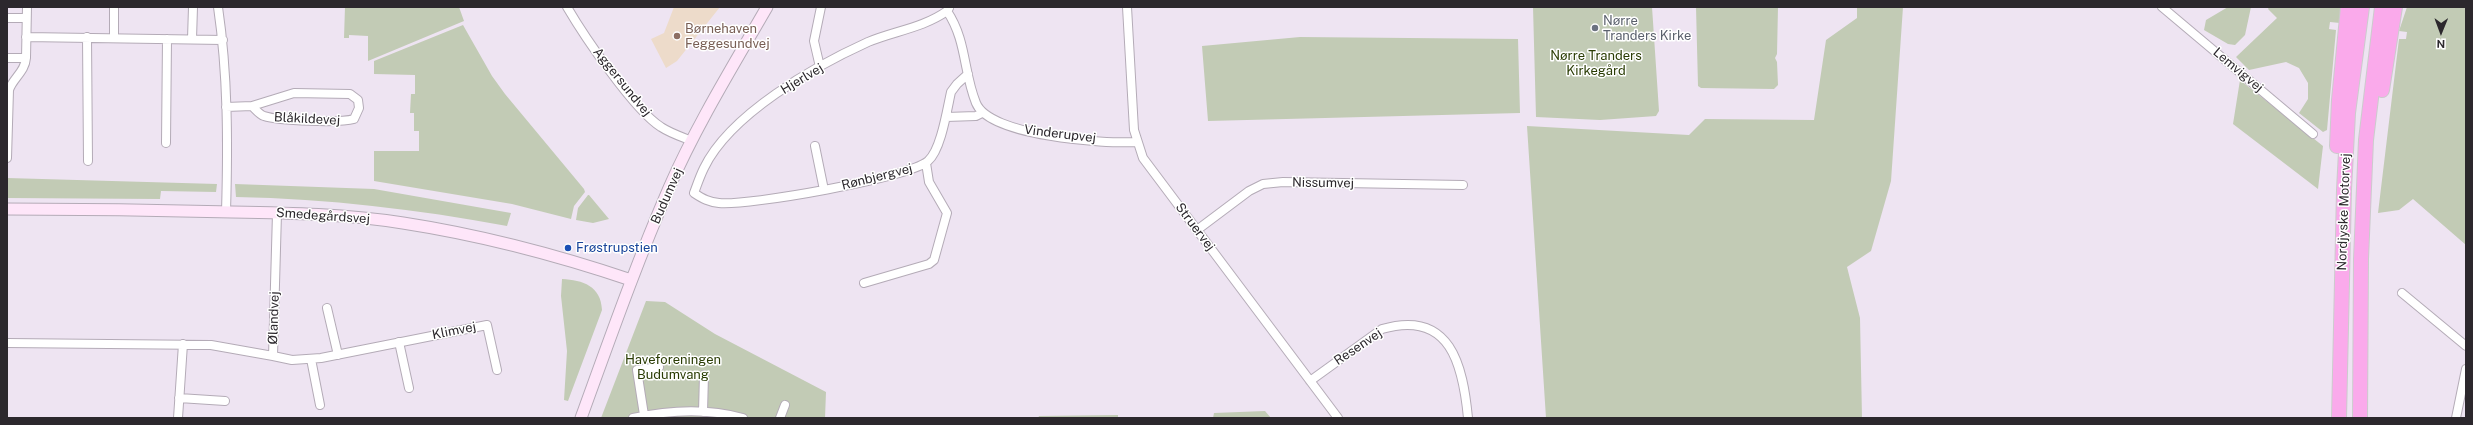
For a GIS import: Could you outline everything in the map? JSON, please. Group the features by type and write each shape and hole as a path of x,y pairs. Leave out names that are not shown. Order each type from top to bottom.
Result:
{"highway":[{"path":"2340,341 2335,188 2339,100 2348,7"},
{"name":"Nordjyske Motorvej","path":"2339,418 2344,190 2348,114 2362,7"},
{"name":"Nordjyske Motorvej","path":"2360,418 2361,259 2366,140 2382,7"},
{"path":"2361,259 2384,73 2395,7"}],"street":[{"path":"7,158 8,107 11,83 25,66 27,7"},
{"path":"114,7 114,38"},
{"path":"192,39 193,7"},
{"path":"218,7 223,40 226,107 226,212"},
{"name":"Aggersundvej","path":"567,7 602,59 641,109 661,127 692,141"},
{"name":"Budumvej","path":"581,418 631,280 669,187 692,141 767,7"},
{"path":"820,67 814,41 821,7"},
{"name":"Struervej","path":"1127,7 1136,142 1143,158 1338,418"},
{"name":"Lemvigvej","path":"2162,7 2313,134"},
{"path":"946,117 976,116 982,113 976,105 961,38 948,9"},
{"name":"Hjerlvej","path":"694,194 704,167 732,130 772,96 820,67 868,42 936,19 948,9"},
{"path":"7,18 26,18"},
{"path":"26,37 223,40"},
{"path":"87,37 88,161"},
{"path":"166,143 167,39"},
{"path":"7,58 26,58"},
{"name":"Rønbjergvej","path":"694,194 706,201 721,203 824,190 910,169 926,162 934,152 946,117 951,92 968,74"},
{"name":"Blåkildevej","path":"226,107 252,106 294,93 350,94 358,100 359,108 354,119 316,120 264,116 252,106"},
{"name":"Vinderupvej","path":"982,113 991,120 1020,130 1049,136 1136,142"},
{"name":"Rønbjergvej","path":"815,146 824,190"},
{"path":"864,283 929,264 934,260 947,213 929,182 926,162"},
{"name":"Nissumvej","path":"1197,230 1249,191 1262,184 1283,182 1463,185"},
{"name":"Smedegårdsvej","path":"7,209 325,214 387,221 456,233 567,258 631,280"},
{"name":"Ølandvej","path":"7,343 183,344 233,348 273,356 277,213"},
{"path":"2402,293 2466,346"},
{"path":"327,308 338,355"},
{"name":"Klimvej","path":"273,356 292,360 311,359 487,325 497,370"},
{"name":"Resenvej","path":"1310,381 1382,329 1391,326 1422,327 1438,334 1449,346 1458,363 1464,381 1468,418"},
{"path":"399,342 409,388"},
{"path":"178,418 183,344"},
{"path":"311,359 320,405"},
{"path":"644,415 636,370 659,367"},
{"path":"2456,418 2466,369"},
{"path":"703,412 704,375"},
{"path":"179,398 225,402"},
{"path":"780,418 785,405"},
{"path":"633,418 644,415 703,412 743,418"}],"shaded area":[{"name":"Børnehaven Feggesundvej","path":"674,7 720,7 677,61 666,68 651,39 664,33"}],"green space":[{"path":"345,7 459,7 464,21 368,61 368,36 349,35 349,38 344,38"},
{"name":"Nørre Tranders Kirkegård","path":"1533,7 1652,7 1659,111 1656,116 1600,120 1536,117"},
{"path":"1696,7 1778,7 1777,54 1775,58 1777,62 1778,85 1774,89 1701,88 1698,86"},
{"path":"1857,7 1903,7 1891,181 1871,251 1847,267 1860,318 1862,418 1546,418 1527,126 1689,135 1705,119 1814,120 1826,40 1857,18"},
{"path":"2228,7 2251,7 2245,35 2235,45 2228,44 2204,30 2206,20"},
{"path":"2269,7 2342,7 2340,23 2330,22 2329,29 2336,30 2327,130 2323,132 2299,113 2308,99 2308,83 2299,68 2286,62 2249,70 2236,57 2277,18 2268,9"},
{"path":"2407,7 2466,7 2466,245 2413,199 2399,210 2378,213 2399,39 2406,39 2407,32 2399,31"},
{"path":"463,25 492,76 505,94 584,189 585,192 574,206 571,219 512,204 374,181 374,151 419,151 419,131 414,131 414,113 410,113 411,94 415,94 415,75 374,74 374,61"},
{"path":"1300,37 1518,39 1520,113 1208,121 1202,46"},
{"path":"2240,80 2323,146 2318,189 2233,124"},
{"path":"7,178 217,184 216,192 161,191 160,199 7,198"},
{"path":"235,184 374,189 511,213 507,226 372,206 305,200 236,197"},
{"path":"588,195 609,219 593,223 576,220 578,208"},
{"path":"562,279 577,281 590,286 598,295 602,310 568,401 564,400 567,351 561,296"},
{"name":"Haveforeningen Budumvang","path":"646,301 665,302 715,334 826,392 825,418 601,418"},
{"path":"1265,411 1271,418 1213,418 1214,413"},
{"path":"1118,415 1118,418 1038,418 1039,416"}],"place":[{"name":"Nørre Tranders Kirke","path":"1595,28"},
{"name":"Børnehaven Feggesundvej","path":"677,36"},
{"name":"Frøstrupstien","path":"568,248"}]}
